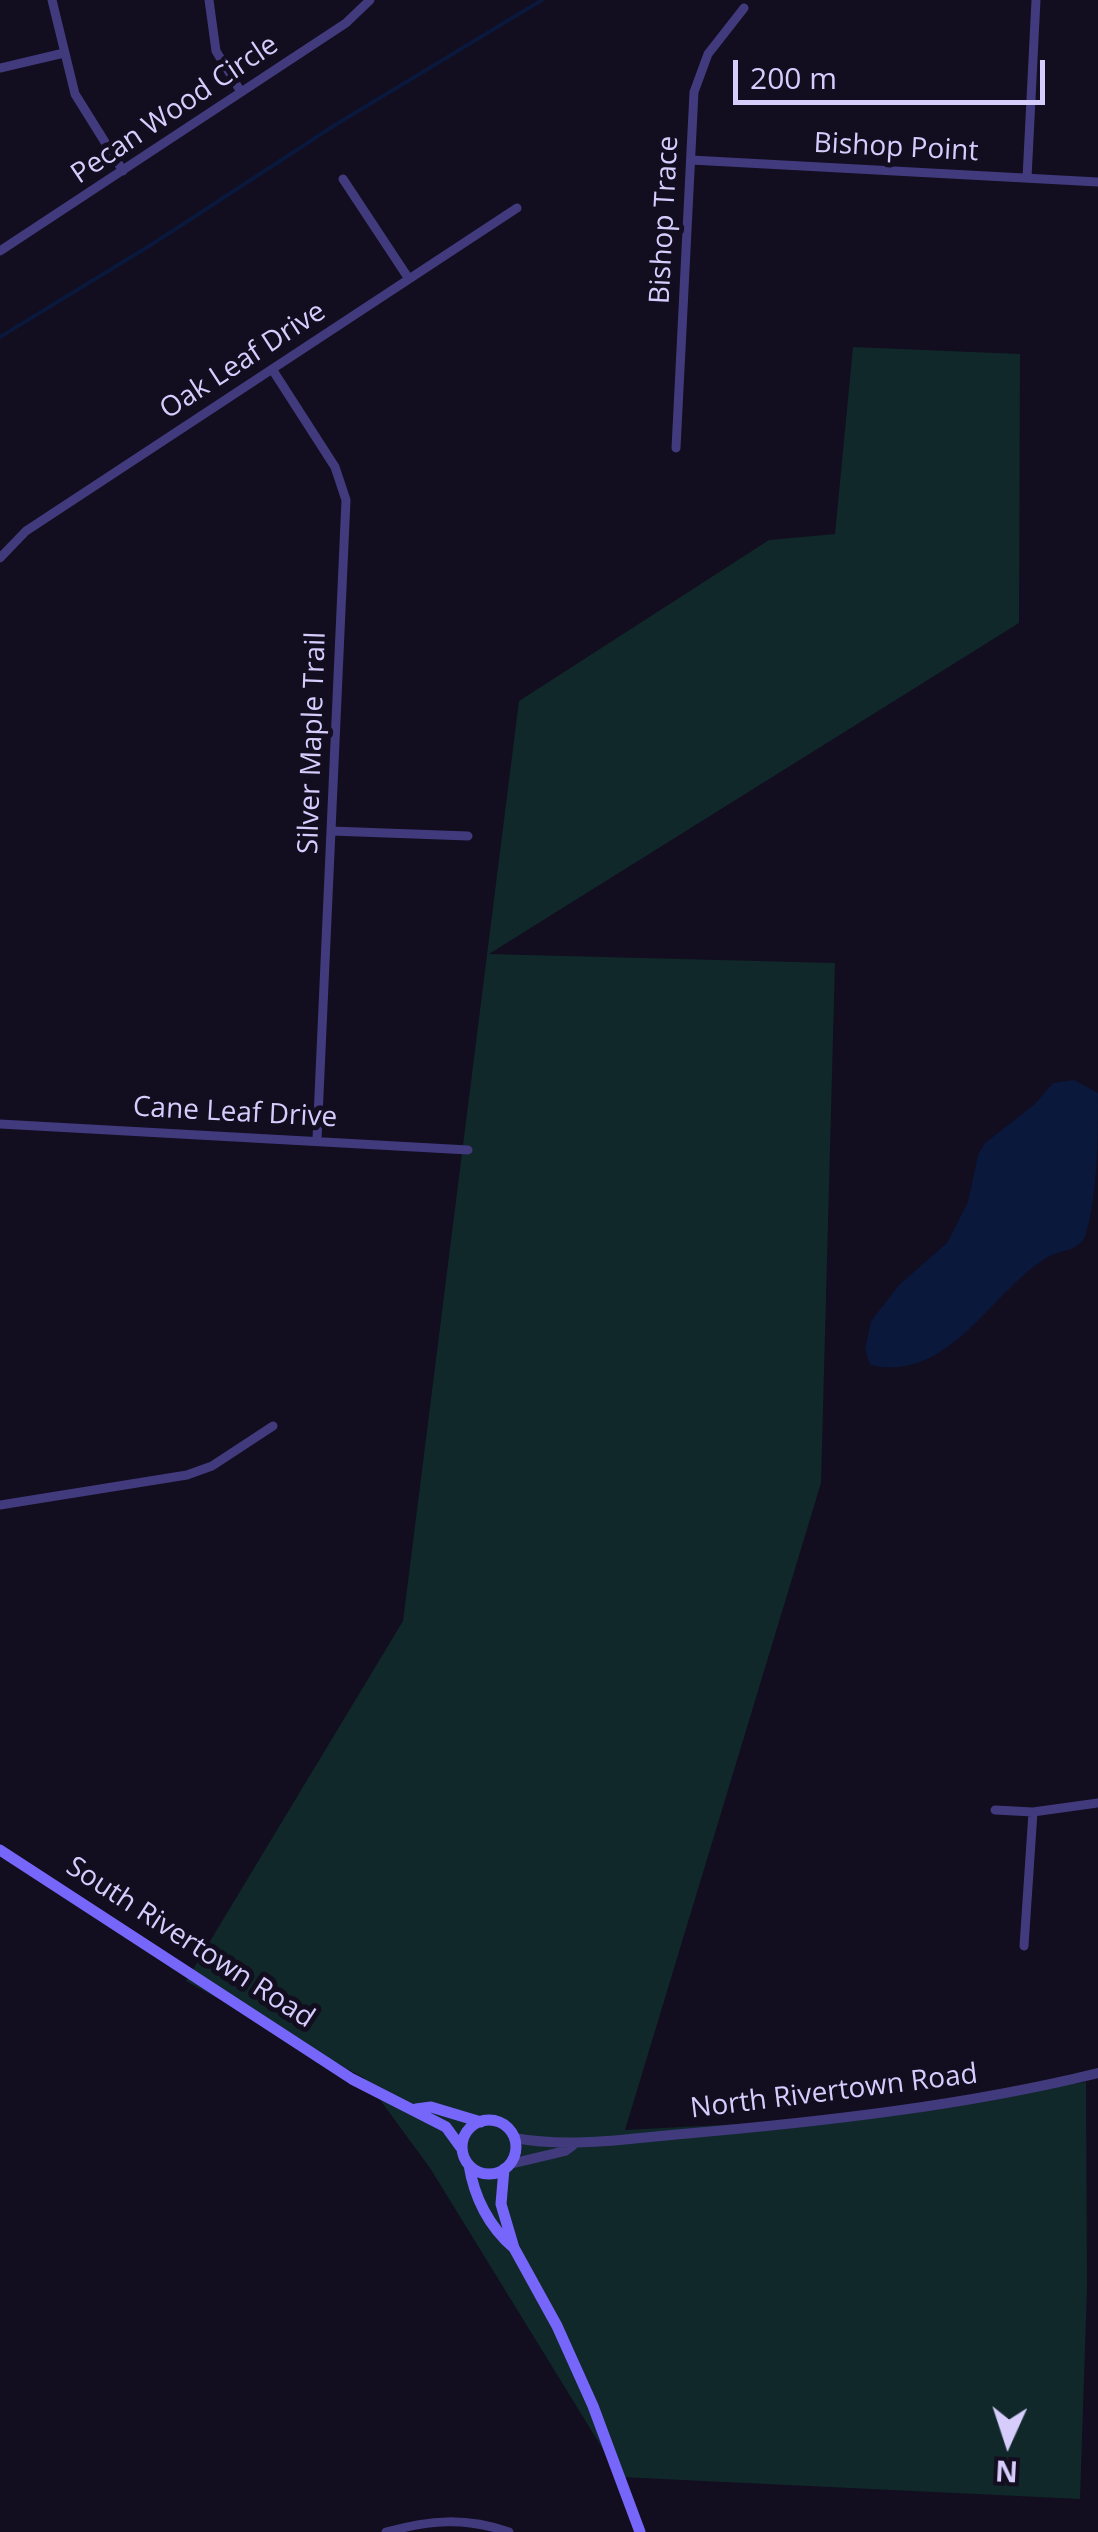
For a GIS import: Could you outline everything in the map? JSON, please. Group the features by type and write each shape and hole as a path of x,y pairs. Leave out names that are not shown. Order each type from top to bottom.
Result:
{"main road":[{"name":"South Rivertown Road","path":"0,1850 352,2079 416,2109"},
{"path":"416,2109 430,2107 480,2122 497,2122 514,2138 514,2156 507,2166 502,2204 514,2248 557,2326 593,2406 640,2532"},
{"path":"416,2109 423,2117 446,2127 462,2149 478,2198 496,2232 514,2248"},
{"path":"462,2149 467,2132 480,2122"},
{"path":"469,2165 490,2174 507,2166"}],"street":[{"path":"52,0 74,94 123,171"},
{"path":"208,0 216,51 241,92"},
{"name":"Pecan Wood Circle","path":"0,251 346,23 370,0"},
{"path":"1027,178 1036,0"},
{"name":"Bishop Trace","path":"676,448 694,92 708,54 744,8"},
{"path":"0,68 64,53"},
{"name":"Bishop Point","path":"691,160 1098,182"},
{"path":"343,179 409,279"},
{"name":"Oak Leaf Drive","path":"0,558 26,531 517,208"},
{"name":"Silver Maple Trail","path":"272,369 335,467 346,500 317,1139"},
{"path":"332,831 468,836"},
{"name":"Cane Leaf Drive","path":"0,1124 468,1150"},
{"path":"0,1506 188,1475 212,1466 273,1426"},
{"path":"995,1810 1033,1812 1098,1803"},
{"path":"1024,1946 1033,1812"},
{"name":"North Rivertown Road","path":"514,2138 573,2145 744,2128 938,2103 1098,2073"},
{"name":"North Rivertown Road","path":"507,2166 565,2151 573,2145"},
{"path":"386,2532 425,2521 450,2519 480,2522 509,2532"}],"green space":[{"path":"853,347 1020,354 1019,623 489,954 835,963 821,1483 625,2130 854,2118 1086,2082 1087,2288 1080,2499 620,2477 430,2168 364,2078 186,1981 403,1621 519,701 769,540 835,534"}],"water":[{"path":"1074,1080 1098,1093 1095,1185 1082,1242 1046,1258 1025,1274 945,1349 923,1361 898,1367 870,1365 865,1349 871,1321 900,1284 947,1243 968,1202 978,1155 985,1143 1035,1104 1053,1083"}],"waterway":[{"path":"0,337 335,125 542,0"}]}
